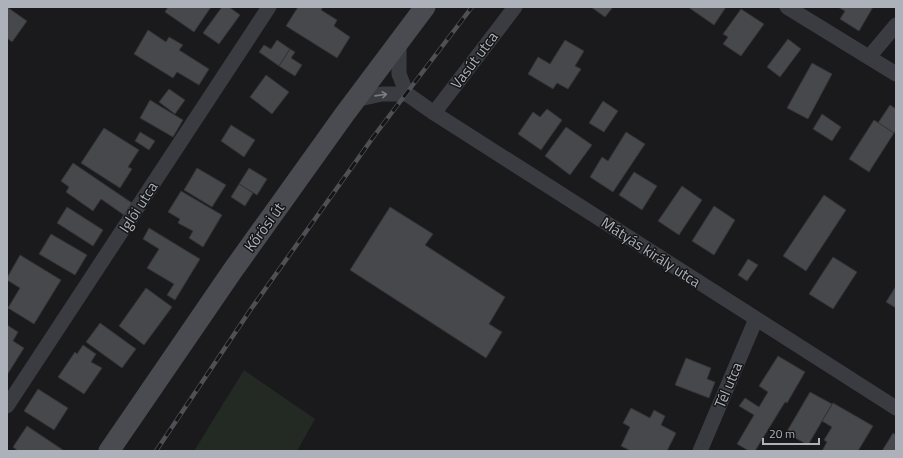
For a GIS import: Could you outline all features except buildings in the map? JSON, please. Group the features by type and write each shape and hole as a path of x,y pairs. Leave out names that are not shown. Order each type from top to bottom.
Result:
{"main road":[{"name":"Kőrösi út","path":"109,451 233,270 425,7"}],"street":[{"name":"Iglói utca","path":"7,406 269,7"},
{"name":"Vasút utca","path":"434,113 515,7"},
{"path":"787,7 896,74"},
{"path":"869,57 896,25"},
{"path":"356,100 382,94 407,94 399,74 399,43"},
{"name":"Mátyás király utca","path":"407,94 434,113 896,408"},
{"name":"Tél utca","path":"700,451 756,319"}],"shaded area":[{"path":"244,370 315,419 297,451 194,451"}],"railway":[{"path":"156,451 251,309 374,136 472,7"}]}
